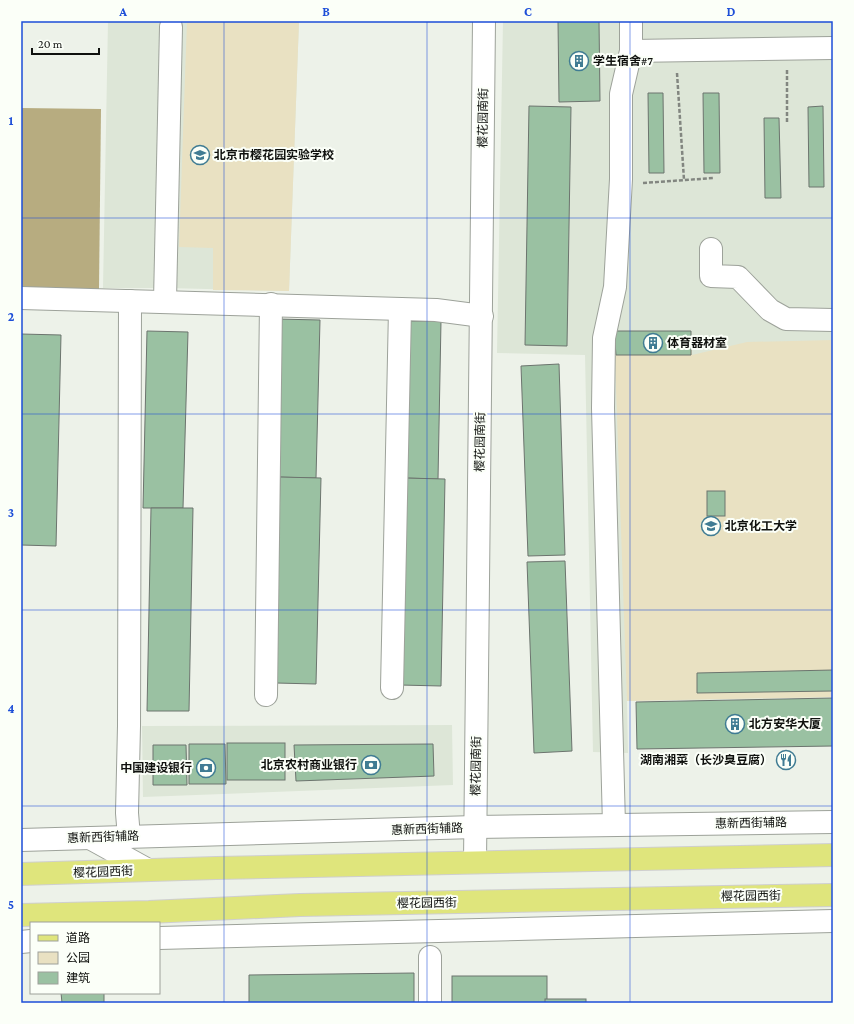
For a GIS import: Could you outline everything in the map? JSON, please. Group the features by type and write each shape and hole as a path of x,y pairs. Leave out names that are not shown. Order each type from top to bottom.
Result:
{"main road":[{"name":"樱花园西街","path":"21,874 475,862 833,855"},
{"name":"樱花园西街","path":"21,915 149,912 300,905 833,895"}],"street":[{"name":"樱花园南街","path":"475,862 484,21"},
{"path":"614,825 603,408 604,338 615,287 620,179 621,94 631,51 631,21"},
{"path":"165,301 171,26"},
{"path":"631,51 833,48"},
{"path":"711,249 711,276 738,277 770,310 786,319 833,320"},
{"path":"21,298 271,304 436,310 482,316"},
{"path":"129,837 127,813 129,718 130,301"},
{"path":"266,695 271,304"},
{"path":"392,688 400,309"},
{"name":"惠新西街辅路","path":"21,840 475,828 833,822"},
{"path":"90,838 148,870"},
{"path":"160,938 833,921"},
{"path":"430,957 430,1003"}],"path":[{"path":"787,49 787,123"},
{"path":"684,180 677,74 686,50"},
{"path":"620,179 641,183 714,178"}],"shaded area":[{"name":"北京市樱花园实验学校","path":"108,21 299,21 289,291 103,288"},
{"name":"北京化工大学","path":"503,21 833,21 833,697 627,701 628,753 593,752 585,355 497,353"},
{"path":"21,108 101,109 99,289 21,288"},
{"path":"452,725 453,785 143,797 142,726"}],"green space":[{"path":"187,21 299,21 289,291 213,290 213,248 179,247"},
{"path":"614,331 691,331 692,355 747,342 833,340 833,697 627,701"}],"building":[{"name":"学生宿舍#7","path":"558,21 599,21 600,101 559,102"},
{"path":"648,93 663,93 664,173 649,173"},
{"path":"703,93 719,93 720,173 704,173"},
{"path":"529,106 571,107 567,346 525,345"},
{"path":"823,106 824,187 809,187 808,107"},
{"path":"764,118 779,118 781,198 765,198"},
{"path":"277,319 320,320 316,478 273,477"},
{"path":"402,321 441,321 438,479 404,478"},
{"path":"147,331 188,332 183,508 143,508"},
{"name":"体育器材室","path":"614,331 691,331 691,355 616,355"},
{"path":"21,334 61,335 56,546 21,545"},
{"path":"559,364 565,555 528,556 521,366"},
{"path":"280,477 321,478 316,684 276,683"},
{"path":"404,478 445,479 441,686 400,685"},
{"path":"707,491 725,491 725,516 707,516"},
{"path":"151,508 193,508 189,711 147,711"},
{"path":"565,561 572,751 534,753 527,562"},
{"path":"833,670 833,691 697,693 697,673"},
{"name":"北方安华大厦","path":"833,698 833,746 637,749 636,702"},
{"path":"227,743 285,743 285,780 227,780"},
{"path":"189,744 225,744 226,784 189,784"},
{"path":"433,744 434,776 296,781 294,745"},
{"path":"153,745 186,745 187,785 153,785"},
{"path":"414,973 414,1003 249,1003 249,975"},
{"path":"452,976 547,976 547,1003 452,1003"},
{"path":"61,994 104,994 104,1003 62,1003"},
{"path":"545,999 586,999 586,1003 545,1003"}],"place":[{"name":"学生宿舍#7","path":"579,61"},
{"name":"北京市樱花园实验学校","path":"200,155"},
{"name":"体育器材室","path":"653,343"},
{"name":"北京化工大学","path":"711,526"},
{"name":"北方安华大厦","path":"735,724"},
{"name":"湖南湘菜（长沙臭豆腐）","path":"786,760"},
{"name":"北京农村商业银行","path":"371,765"},
{"name":"中国建设银行","path":"206,768"}]}
